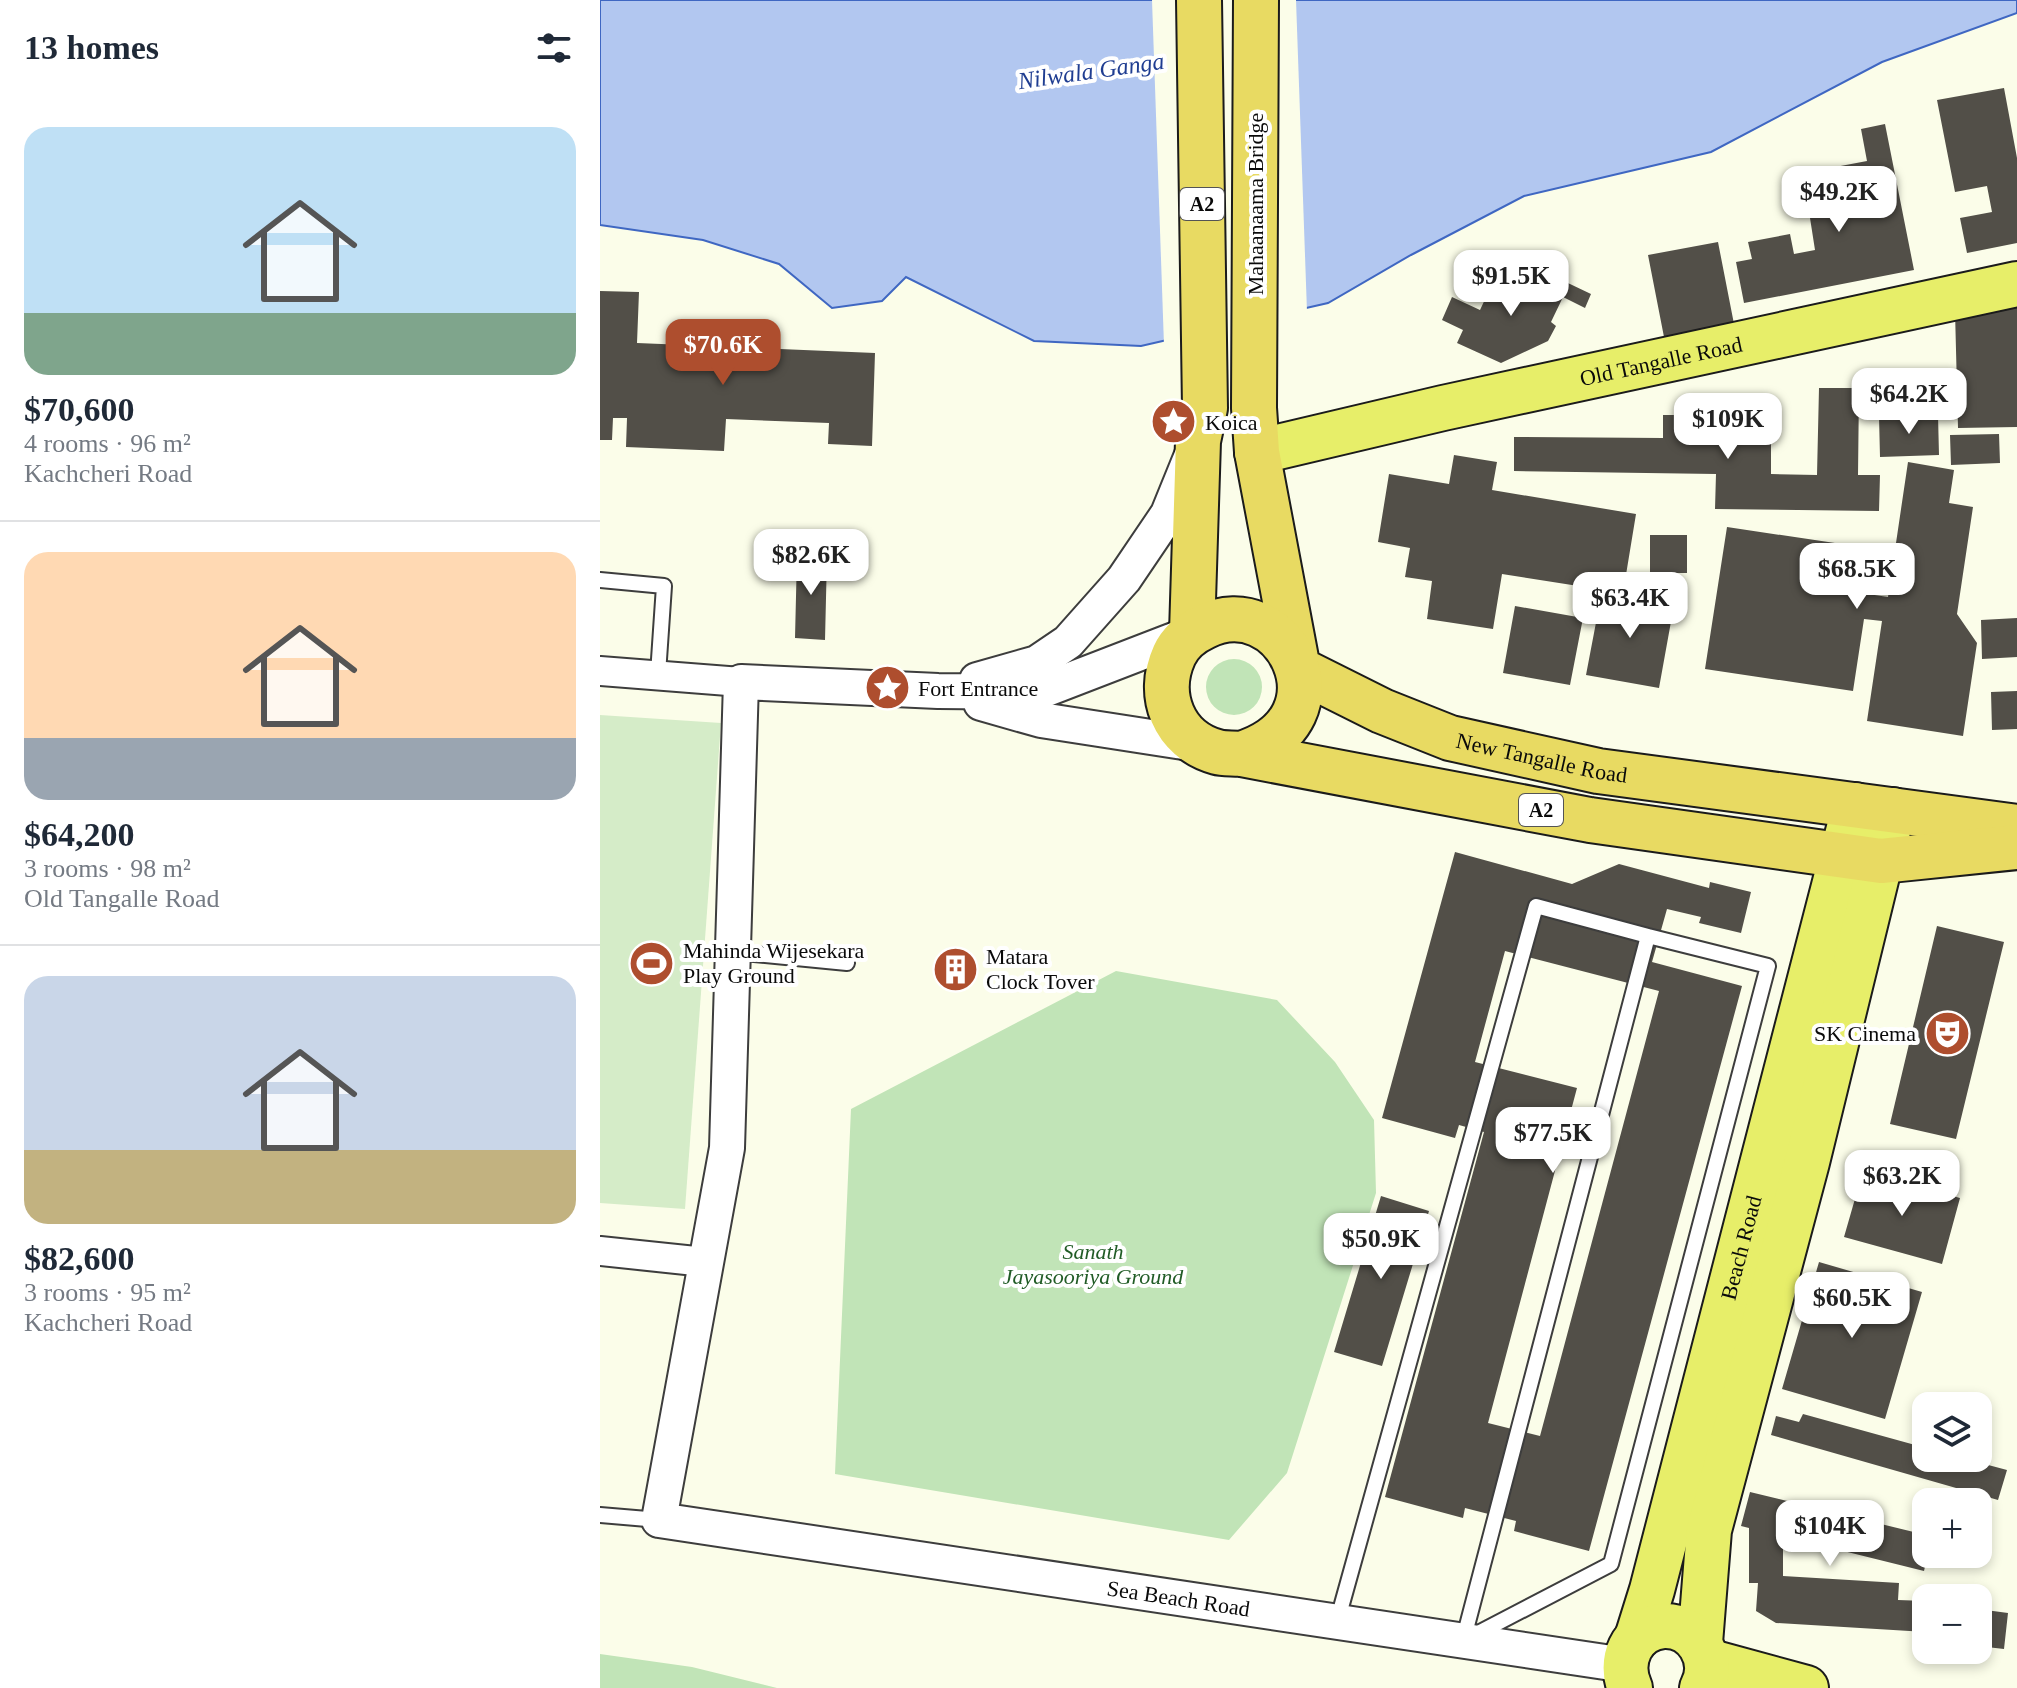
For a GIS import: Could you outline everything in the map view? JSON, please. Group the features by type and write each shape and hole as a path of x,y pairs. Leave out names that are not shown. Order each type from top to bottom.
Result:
{"highway":[{"name":"A2","path":"1192,633 1202,424 1199,0"},
{"name":"Mahaanaama Bridge","path":"1256,0 1254,408 1257,452"},
{"name":"A2","path":"1257,452 1298,669"},
{"path":"1222,621 1254,623 1274,633 1289,649 1298,669 1300,692 1295,714 1281,733 1263,747 1241,754 1218,752 1196,744 1180,730 1169,711 1165,690 1168,668 1177,649 1192,633 1222,621"},
{"name":"New Tangalle Road","path":"1298,669 1382,711 1450,738 1598,771 2017,827"},
{"name":"A2","path":"1241,754 1590,820 1861,858 2017,847"}],"main road":[{"name":"Old Tangalle Road","path":"1257,452 1443,408 2017,284"},
{"path":"1861,858 1874,808"},
{"name":"Beach Road","path":"1631,1664 1861,858"},
{"name":"Beach Road","path":"1703,1664 1709,1530 1807,1162 1861,858"},
{"path":"1631,1664 1648,1630 1662,1626 1676,1627 1703,1664 1806,1688"}],"street":[{"path":"938,691 1037,663 1068,642 1124,579 1168,514 1202,424"},
{"path":"600,671 741,682 1039,692 1192,633"},
{"path":"659,1520 727,1148 741,682"},
{"path":"938,691 1041,720 1196,744"},
{"path":"600,1251 705,1262"},
{"name":"Sea Beach Road","path":"659,1520 1631,1664"}],"lane":[{"path":"600,580 664,586 658,674"},
{"path":"1337,1622 1536,906 1768,966 1611,1564 1463,1641"},
{"path":"1463,1641 1648,936"},
{"path":"733,952 847,963"},
{"path":"600,1515 659,1520"}],"green space":[{"path":"1234,659 1254,667 1262,687 1254,707 1234,715 1214,707 1206,687 1214,667"},
{"name":"Mahinda Wijesekara Play Ground","path":"600,715 721,723 685,1209 600,1203"},
{"name":"Sanath Jayasooriya Ground","path":"1116,971 1277,1000 1335,1062 1374,1120 1376,1193 1287,1473 1229,1540 835,1474 851,1109"},
{"path":"600,1654 692,1667 777,1688 600,1688"}],"water":[{"name":"Nilwala Ganga","path":"600,0 2017,0 2017,13 1882,62 1711,152 1524,196 1328,303 1141,346 1034,341 906,277 882,301 832,308 779,264 703,240 600,225"}],"pier":[{"path":"1152,0 1296,0 1307,312 1164,345"}],"building":[{"path":"2004,88 2017,158 2017,243 1967,253 1960,218 1992,212 1987,186 1955,192 1937,100"},
{"path":"1885,124 1914,270 1744,303 1736,262 1752,259 1748,242 1790,234 1794,254 1815,250 1810,218 1838,213 1830,168 1867,161 1861,129"},
{"path":"1718,242 1734,324 1664,337 1648,255"},
{"path":"1549,274 1591,294 1585,308 1563,297 1551,322 1556,326 1548,341 1501,363 1457,343 1463,330 1442,320 1452,297 1480,310 1496,276 1539,297"},
{"path":"600,291 639,292 637,343 875,353 872,446 828,444 829,423 726,419 724,451 626,447 627,418 613,418 612,440 600,440"},
{"path":"2017,300 2017,427 1958,428 1955,311"},
{"path":"1819,388 1859,388 1858,475 1880,475 1879,511 1715,509 1716,474 1514,471 1514,437 1663,438 1663,415 1693,415 1692,436 1771,437 1771,474 1817,475"},
{"path":"1938,415 1939,455 1880,457 1879,416"},
{"path":"1999,434 2000,463 1951,465 1950,435"},
{"path":"1454,455 1497,462 1492,490 1636,514 1623,593 1502,574 1493,629 1427,619 1432,581 1405,577 1410,548 1378,542 1389,474 1449,484"},
{"path":"1908,462 1954,470 1949,503 1973,507 1957,614 1977,643 1963,736 1867,721 1882,621 1864,619 1853,691 1705,669 1727,527 1875,549 1868,594 1888,597"},
{"path":"1650,535 1687,535 1687,573 1650,573"},
{"path":"797,555 827,556 825,640 795,638"},
{"path":"1602,591 1674,605 1659,688 1586,675"},
{"path":"1515,606 1583,618 1570,685 1503,673"},
{"path":"2017,618 2017,657 1982,659 1981,620"},
{"path":"2017,691 2017,729 1992,730 1991,692"},
{"path":"1455,852 1572,884 1619,864 1709,888 1710,882 1751,892 1741,933 1699,923 1701,917 1667,909 1652,962 1742,986 1589,1551 1514,1531 1516,1521 1465,1508 1463,1518 1385,1497 1484,1132 1459,1125 1455,1138 1382,1118","holes":["1505,951 1659,991 1540,1436 1488,1423 1577,1088 1475,1062"]},
{"name":"SK Cinema","path":"1937,926 2004,942 1956,1139 1890,1124"},
{"name":"Matara Clock Tover","path":"944,959 965,960 965,979 944,978"},
{"path":"1863,1171 1960,1198 1942,1264 1844,1237"},
{"path":"1381,1196 1429,1211 1382,1366 1334,1352"},
{"path":"1819,1262 1922,1292 1885,1419 1782,1389"},
{"path":"1803,1414 1912,1444 1912,1472 1992,1472 1992,1466 2007,1470 1998,1500 1992,1498 1992,1488 1956,1488 1771,1435 1776,1416 1799,1422"},
{"path":"1750,1492 1912,1532 1912,1568 1925,1568 1924,1571 1783,1536 1783,1576 1899,1583 1898,1600 1912,1600 1912,1631 1776,1623 1756,1611 1758,1583 1749,1583 1749,1528 1741,1526"},
{"path":"1992,1611 2008,1613 2004,1649 1992,1648"}],"place":[{"name":"Koica","path":"1174,422"},
{"name":"Fort Entrance","path":"887,688"},
{"name":"Mahinda Wijesekara Play Ground","path":"652,963"},
{"name":"Matara Clock Tover","path":"955,969"},
{"name":"SK Cinema","path":"1947,1033"}]}
